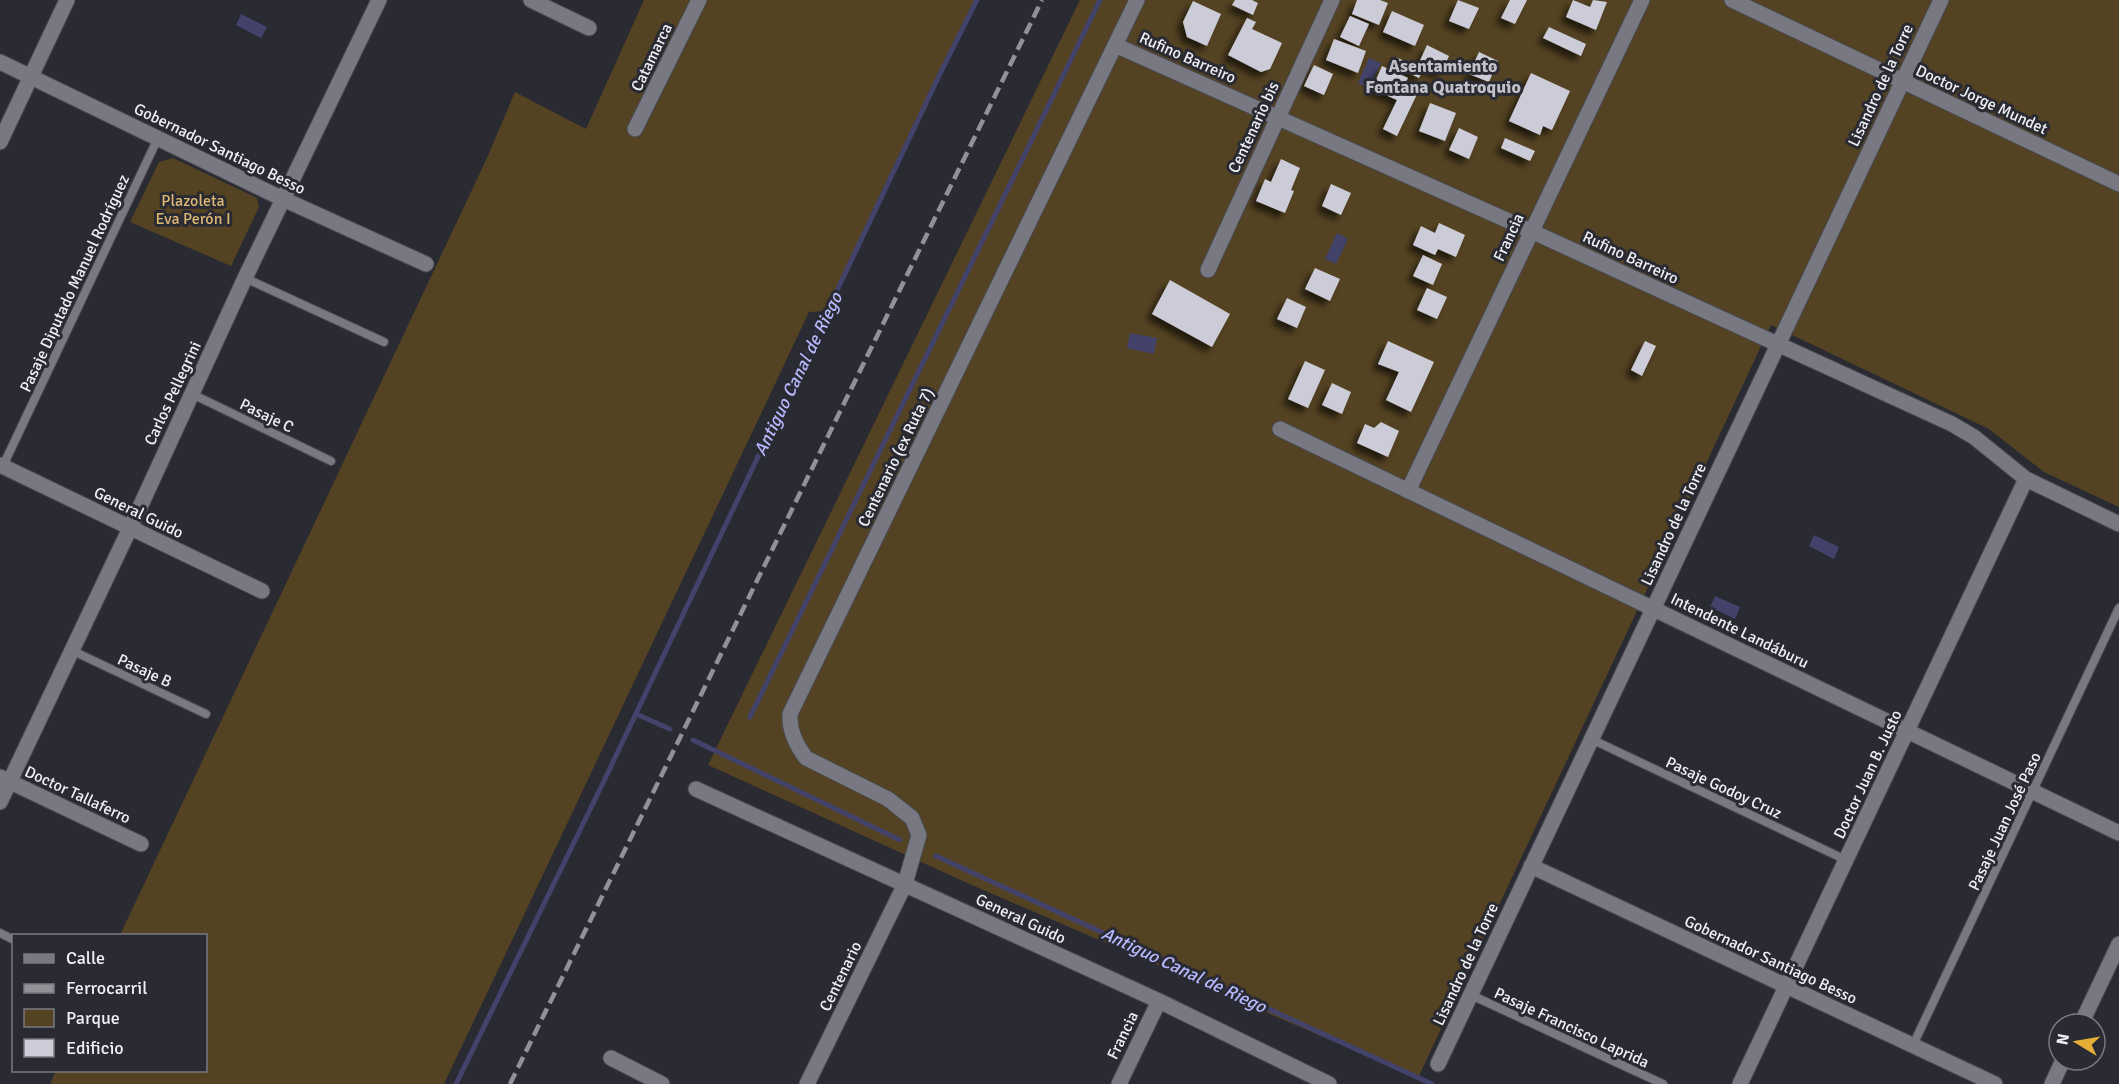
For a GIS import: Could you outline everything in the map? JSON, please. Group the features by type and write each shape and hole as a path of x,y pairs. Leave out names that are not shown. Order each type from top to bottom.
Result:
{"street":[{"path":"0,142 67,0"},
{"name":"Carlos Pellegrini","path":"0,802 5,779 130,528 245,278 379,0"},
{"path":"531,0 589,28"},
{"name":"Catamarca","path":"635,129 699,0"},
{"name":"Centenario (ex Ruta 7)","path":"905,884 919,835 912,818 888,799 806,758 798,747 790,725 790,714 1137,0"},
{"name":"Centenario bis","path":"1208,270 1332,0"},
{"name":"Francia","path":"1408,491 1641,0"},
{"name":"Doctor Jorge Mundet","path":"1732,0 2119,184"},
{"name":"Lisandro de la Torre","path":"1438,1064 1941,0"},
{"name":"Rufino Barreiro","path":"1115,45 1531,231 1952,424 1974,437 2026,479 2119,524"},
{"name":"Gobernador Santiago Besso","path":"0,62 283,199 426,264"},
{"name":"Intendente Landáburu","path":"1280,429 2119,833"},
{"name":"General Guido","path":"1,468 262,591"},
{"name":"Doctor Juan B. Justo","path":"1740,1084 2026,479"},
{"name":"Doctor Tallaferro","path":"5,779 141,844"},
{"name":"General Guido","path":"696,789 1159,1001 1329,1084"},
{"name":"Gobernador Santiago Besso","path":"1531,866 1995,1084"},
{"name":"Centenario","path":"807,1084 905,884"},
{"path":"2086,1012 2119,944"},
{"name":"Francia","path":"1119,1084 1159,1001"},
{"path":"611,1058 662,1084"}],"lane":[{"name":"Pasaje Diputado Manuel Rodríguez","path":"1,468 158,138"},
{"path":"245,278 384,342"},
{"name":"Pasaje C","path":"192,394 331,460"},
{"name":"Pasaje Juan José Paso","path":"1913,1045 2119,608"},
{"name":"Pasaje B","path":"71,650 206,714"},
{"name":"Pasaje Godoy Cruz","path":"1592,739 1846,860"},
{"name":"Pasaje Francisco Laprida","path":"1471,995 1663,1084"}],"green space":[{"path":"644,0 977,0 827,311 809,312 444,1084 50,1084 56,1072 207,1072 207,934 120,934 487,158 515,92 586,129"},
{"path":"1080,0 2119,0 2119,507 2044,472 1989,429 1771,325 1418,1078 965,882 708,765"},
{"name":"Plazoleta Eva Perón I","path":"173,158 257,198 259,207 231,266 130,222 159,162"}],"water":[{"path":"241,14 267,27 261,38 236,25"},
{"path":"1369,58 1381,63 1369,89 1358,83"},
{"path":"1337,233 1348,239 1336,264 1325,259"},
{"path":"1130,333 1157,338 1154,354 1127,348"},
{"path":"1814,535 1839,547 1834,559 1809,546"},
{"path":"1715,596 1740,607 1735,619 1710,607"}],"building":[{"path":"1235,0 1252,0 1258,3 1253,15 1232,5"},
{"path":"1357,0 1380,0 1388,3 1379,25 1352,14"},
{"path":"1458,0 1479,8 1469,29 1449,21"},
{"path":"1510,0 1527,0 1515,24 1501,18"},
{"path":"1573,0 1590,7 1593,0 1607,2 1596,30 1566,17"},
{"path":"1193,1 1221,14 1207,46 1187,37 1183,22"},
{"path":"1392,11 1424,25 1415,46 1383,32"},
{"path":"1350,16 1369,24 1359,46 1340,37"},
{"path":"1247,18 1256,22 1252,29 1282,43 1270,69 1261,72 1228,55"},
{"path":"1549,27 1586,44 1581,56 1543,38"},
{"path":"1334,39 1366,51 1358,73 1326,60"},
{"path":"1427,45 1449,56 1441,74 1419,63"},
{"path":"1479,52 1498,61 1489,82 1469,74"},
{"path":"1396,57 1423,70 1419,78 1392,65"},
{"path":"1314,65 1333,74 1324,95 1304,86"},
{"path":"1382,66 1408,78 1405,83 1419,90 1397,136 1383,129 1397,100 1372,89"},
{"path":"1531,73 1570,91 1552,130 1543,126 1540,135 1509,121"},
{"path":"1430,103 1456,113 1445,141 1419,131"},
{"path":"1459,128 1478,137 1469,159 1449,150"},
{"path":"1505,138 1535,151 1530,161 1501,148"},
{"path":"1281,159 1300,168 1285,213 1256,201 1265,179 1271,182"},
{"path":"1331,184 1351,193 1341,215 1322,206"},
{"path":"1439,223 1465,235 1456,257 1438,249 1435,255 1413,245 1421,226 1435,233"},
{"path":"1423,255 1442,264 1433,285 1413,276"},
{"path":"1315,268 1340,279 1330,301 1305,289"},
{"path":"1170,280 1230,314 1212,347 1152,314"},
{"path":"1427,288 1447,297 1437,319 1417,310"},
{"path":"1287,298 1306,307 1297,328 1277,319"},
{"path":"1388,341 1434,362 1411,412 1386,400 1399,372 1378,364"},
{"path":"1645,341 1656,346 1642,376 1631,370"},
{"path":"1305,361 1325,370 1308,408 1288,399"},
{"path":"1332,383 1351,392 1342,414 1322,405"},
{"path":"1381,422 1399,431 1388,457 1357,443 1365,424 1374,428"}],"waterway":[{"name":"Antiguo Canal de Riego","path":"456,1084 603,783 977,0"},
{"path":"750,717 1100,0"},
{"name":"Antiguo Canal de Riego","path":"636,714 670,729"},
{"name":"Antiguo Canal de Riego","path":"693,740 900,840"},
{"name":"Antiguo Canal de Riego","path":"936,856 1432,1084"}],"railway":[{"path":"510,1084 1042,0"}],"district":[{"name":"Asentamiento Fontana Quatroquio","path":"1443,76"}]}
